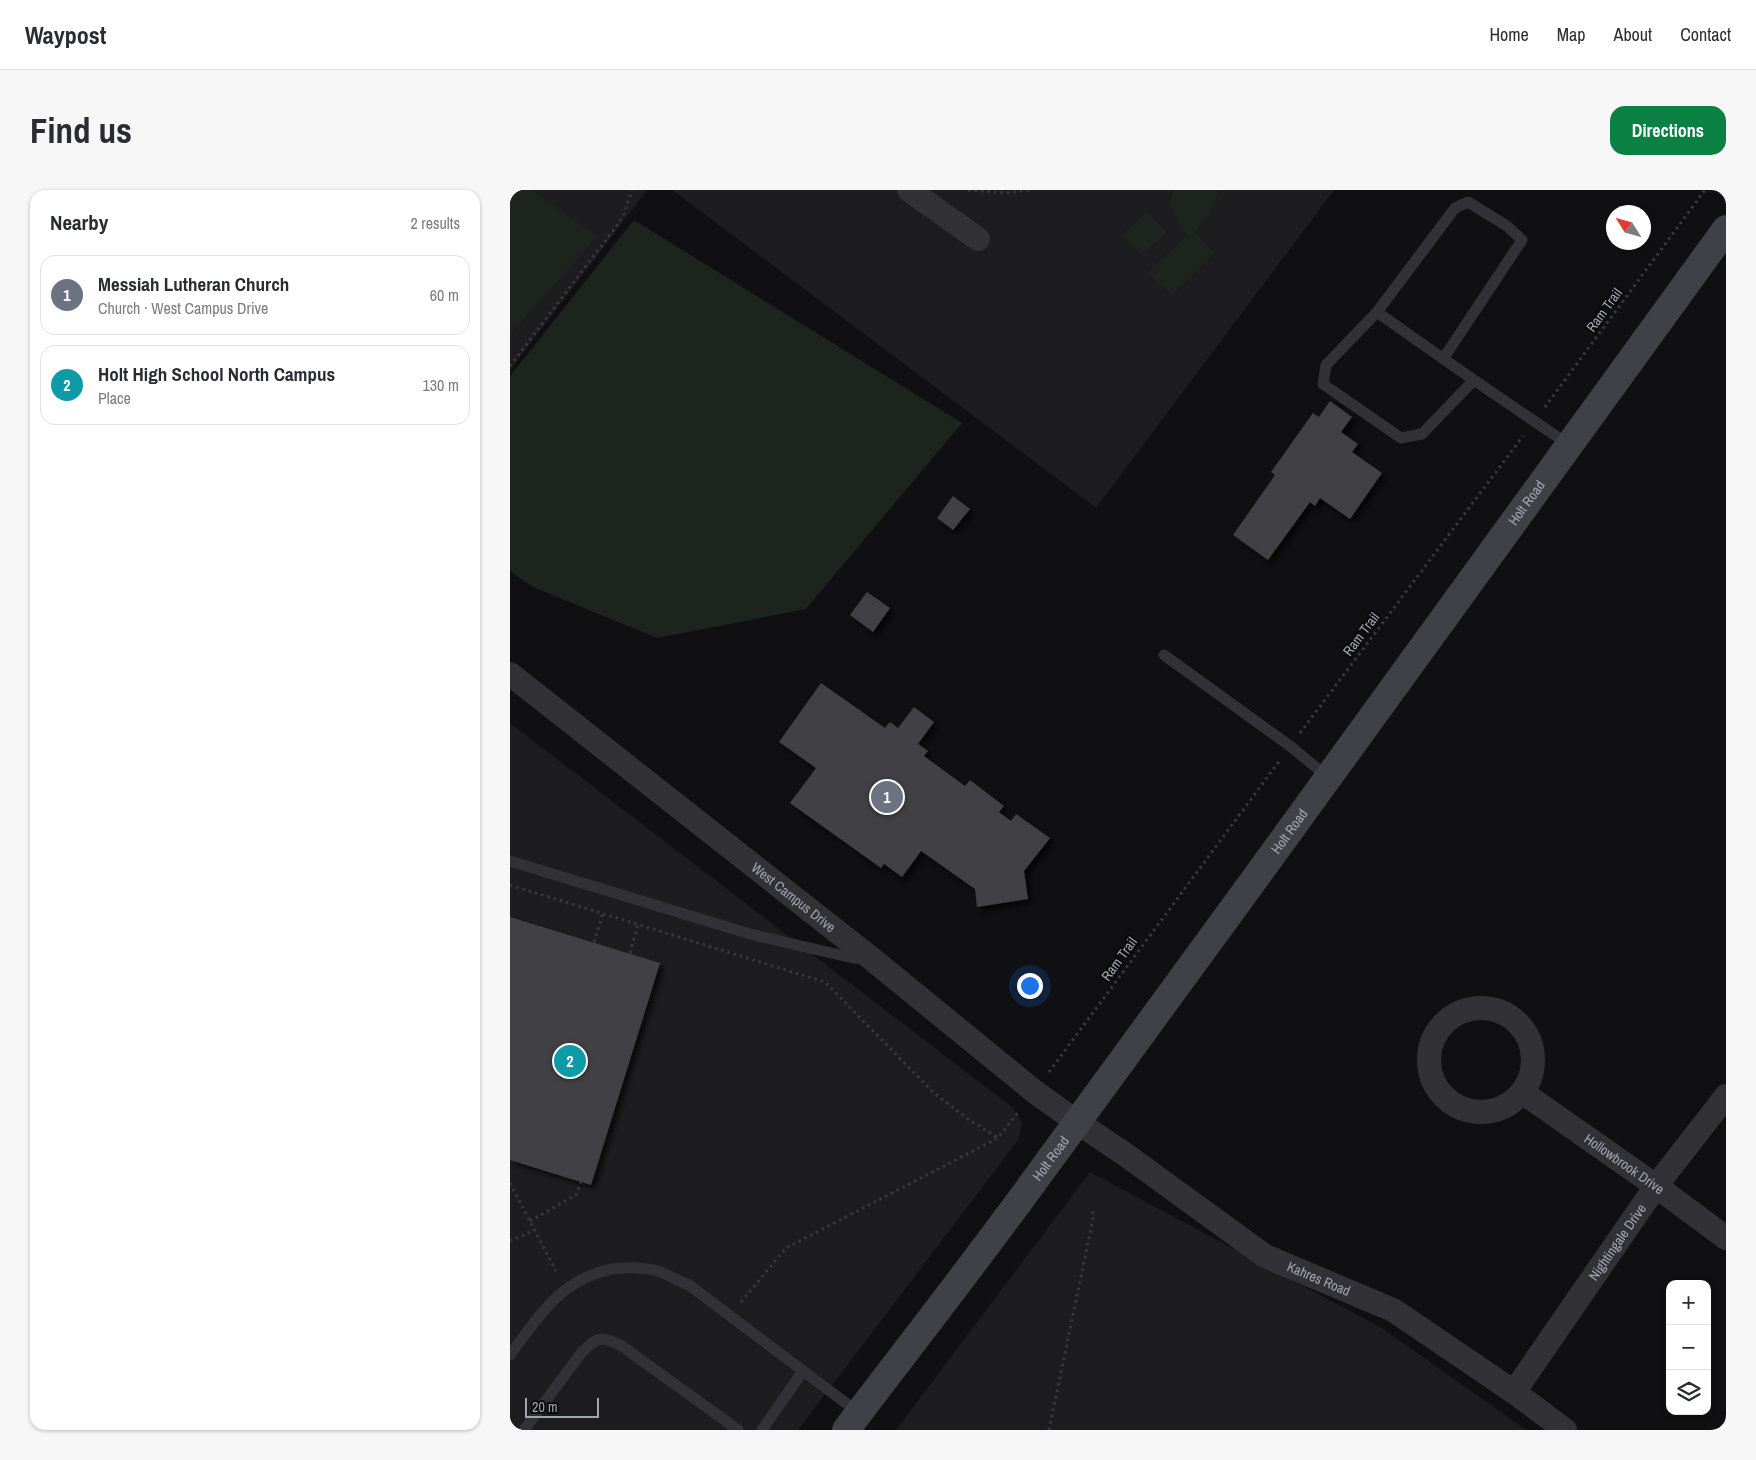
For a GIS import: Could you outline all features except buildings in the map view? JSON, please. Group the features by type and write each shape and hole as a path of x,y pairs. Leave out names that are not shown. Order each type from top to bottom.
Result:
{"main road":[{"name":"Holt Road","path":"853,1422 1077,1122 1329,778 1568,444 1726,229"}],"street":[{"path":"909,190 978,239"},
{"name":"West Campus Drive","path":"510,674 872,959 1035,1092 1077,1122"},
{"path":"1471,1009 1500,1011 1515,1020 1524,1031 1532,1051 1533,1067 1527,1085 1522,1092 1507,1105 1486,1112 1466,1110 1441,1095 1433,1081 1429,1065 1434,1038 1443,1024 1460,1012 1471,1009"},
{"name":"Hollowbrook Drive","path":"1522,1092 1656,1186 1726,1238"},
{"name":"Nightingale Drive","path":"1514,1392 1656,1186 1726,1096"},
{"name":"Kahres Road","path":"1077,1122 1126,1155 1265,1256 1393,1310 1514,1392 1565,1430"}],"lane":[{"path":"1443,359 1522,240 1507,226 1468,202 1454,208 1377,312 1326,365 1323,384 1401,438 1422,434 1474,380"},
{"path":"1377,312 1568,444"},
{"path":"1164,655 1290,746 1329,778"},
{"path":"510,861 750,934 853,958 872,959"},
{"path":"510,1355 543,1311 567,1288 594,1273 619,1268 627,1267 657,1271 689,1285 803,1371 853,1422"},
{"path":"524,1430 582,1352 592,1341 606,1338 622,1346 738,1430"},
{"path":"762,1430 803,1371"}],"path":[{"path":"510,366 618,224 624,214 632,190"},
{"path":"968,190 1006,193 1029,190"},
{"name":"Ram Trail","path":"998,1138 1035,1092 1290,746 1705,190"},
{"path":"510,885 825,982 934,1093 968,1119 998,1138"},
{"path":"594,942 604,913"},
{"path":"630,953 638,924"},
{"path":"730,1316 786,1248 998,1138"},
{"path":"530,1221 576,1195 581,1182"},
{"path":"510,1183 556,1271"},
{"path":"1049,1430 1095,1207"},
{"path":"1089,1209 1094,1214"},
{"path":"510,1241 534,1230"}],"shaded area":[{"path":"510,190 647,190 510,370"},
{"path":"510,190 533,190 597,237 510,334"},
{"path":"672,190 1334,190 1096,508"},
{"path":"1174,190 1220,190 1209,215 1195,232 1215,253 1172,295 1147,273 1187,235 1169,203"},
{"path":"1146,212 1168,232 1141,255 1122,235"},
{"path":"634,220 962,423 806,609 657,638 533,587 510,571 510,376"},
{"path":"510,723 1012,1107 1022,1122 1019,1139 798,1430 510,1430"},
{"path":"1090,1172 1382,1328 1526,1430 896,1430"}],"place":[{"name":"Messiah Lutheran Church","path":"887,797"},
{"name":"Holt High School North Campus","path":"570,1061"}]}
